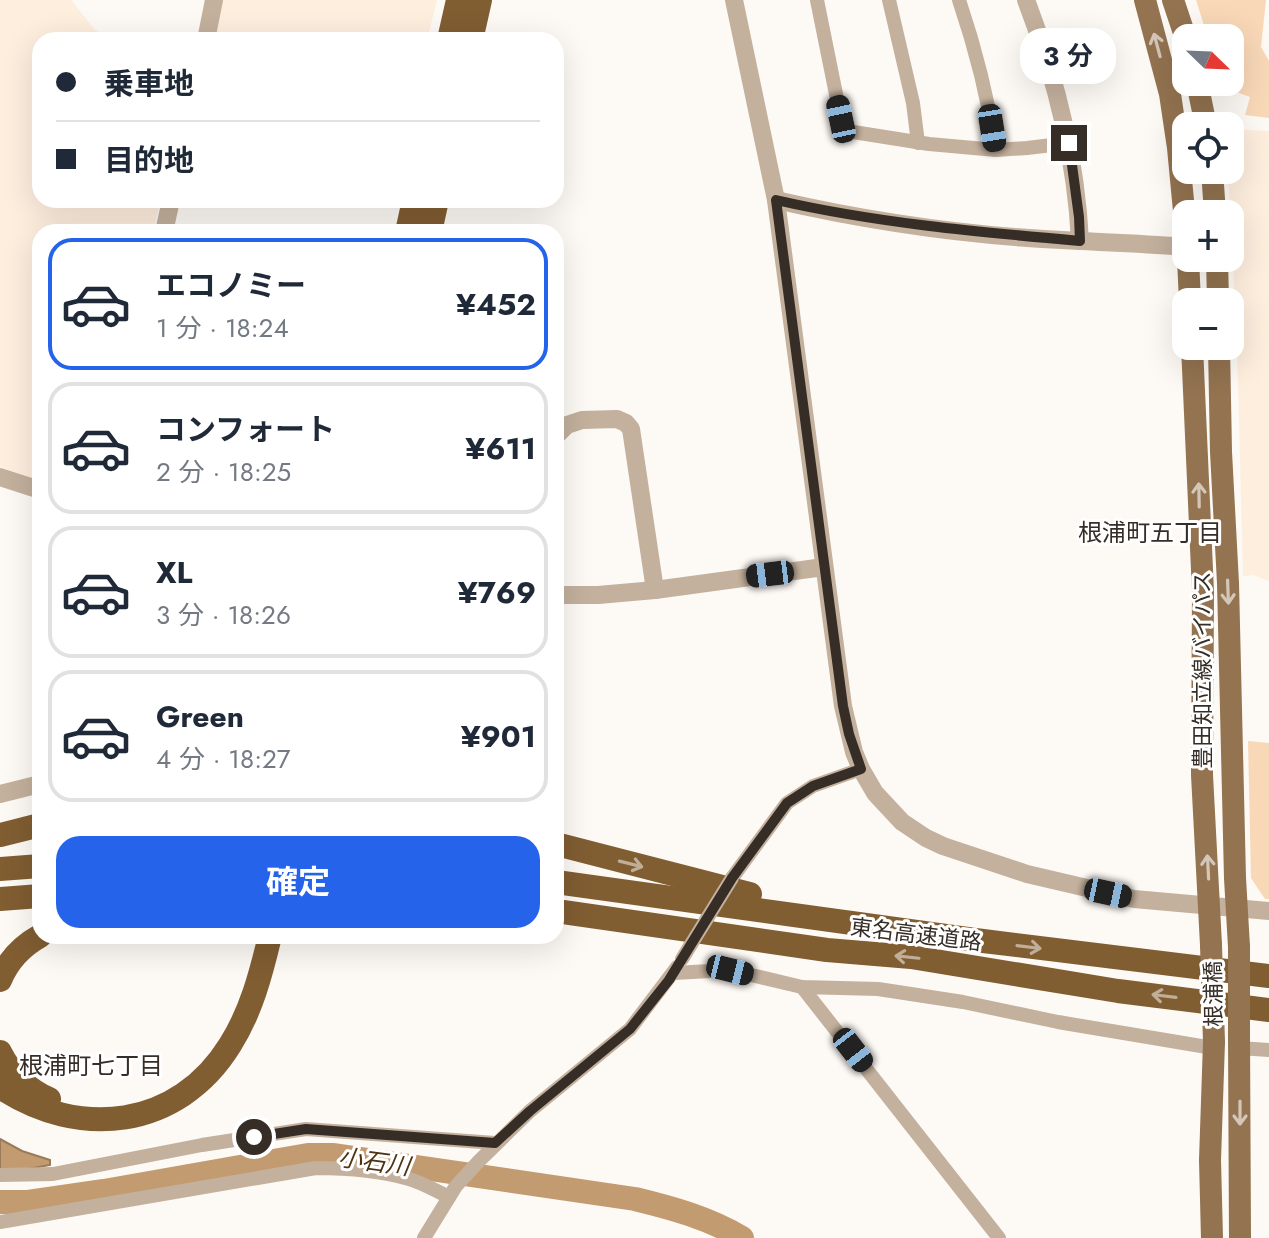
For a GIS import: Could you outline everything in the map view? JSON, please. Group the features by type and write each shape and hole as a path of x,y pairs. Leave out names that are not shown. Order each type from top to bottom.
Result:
{"highway":[{"path":"451,32 458,0"},
{"path":"473,32 480,0"},
{"path":"0,835 32,827"},
{"path":"564,846 841,920"},
{"path":"0,869 32,867"},
{"name":"東名高速道路","path":"564,883 975,940 1269,976"},
{"path":"0,899 32,897"},
{"name":"東名高速道路","path":"564,912 827,950 911,957 1118,991 1269,1010"},
{"path":"564,924 827,950"},
{"path":"0,980 11,961 32,942"},
{"path":"0,1052 6,1065 31,1089 64,1105 103,1109 156,1096 173,1087 204,1062 221,1038 262,944"},
{"path":"0,1087 38,1108 83,1120 128,1118 173,1101 205,1076 230,1045 253,997 264,944"}],"main road":[{"path":"1145,0 1170,94 1183,200"},
{"path":"1173,0 1181,24"},
{"name":"豊田知立線バイパス","path":"1193,360 1203,592 1202,775 1211,945"},
{"name":"豊田知立線バイパス","path":"1219,360 1239,947"},
{"name":"根浦橋","path":"1211,945 1214,1045"},
{"name":"根浦橋","path":"1239,947 1239,1041"},
{"path":"1239,1041 1240,1238"},
{"path":"1212,1238 1210,1189 1214,1045"}],"street":[{"path":"208,32 214,0"},
{"path":"734,0 776,200 846,720 861,769 875,793 890,811 914,830 943,846 1027,874 1134,899 1269,911"},
{"path":"817,0 844,128 853,133 918,143 996,150 1069,143"},
{"path":"889,0 913,103 918,143"},
{"path":"959,0 982,76 996,150"},
{"path":"1026,0 1046,55 1069,143 1080,241"},
{"path":"776,200 882,221 965,231 1172,246"},
{"path":"564,428 582,420 617,419 631,429 655,590"},
{"path":"0,477 32,487"},
{"path":"564,595 655,590 824,567"},
{"path":"424,1238 453,1191 495,1143 630,1029 678,966 732,878 787,803 813,786 861,769"},
{"path":"0,794 32,786"},
{"path":"678,966 730,970 802,987 878,989 963,1002 1058,1022 1214,1045"},
{"path":"802,987 999,1238"},
{"path":"1239,1041 1269,1050"},
{"path":"0,1175 53,1174 202,1145 306,1129 495,1143"},
{"path":"0,1222 316,1168 400,1176 453,1191"}],"shaded area":[{"path":"0,0 71,0 98,32 32,32 32,208 158,208 155,224 32,224 32,478 0,467"},
{"path":"222,0 437,0 429,32 216,32"},
{"path":"1196,0 1266,0 1261,47 1269,61 1269,118 1245,115 1250,97 1244,95 1244,24 1204,24"},
{"path":"1244,130 1269,131 1269,581 1253,575 1243,576 1237,360 1244,360 1244,288 1234,288 1233,272 1244,272 1244,200 1230,200 1228,184 1244,184"},
{"path":"1248,741 1269,743 1269,899 1265,899 1251,878"},
{"path":"0,1139 22,1151 50,1160 50,1165 0,1169"}],"waterway":[{"name":"小石川","path":"0,1202 28,1202 308,1155 334,1155 635,1199 703,1219 742,1238"}],"district":[{"name":"根浦町五丁目","path":"1150,533"},
{"name":"根浦町七丁目","path":"91,1066"}],"route":[{"path":"254,1137 306,1129 495,1143 630,1029 669,980 732,878 787,803 813,786 861,769 843,706 776,200 902,223 1080,241 1069,143"}]}
